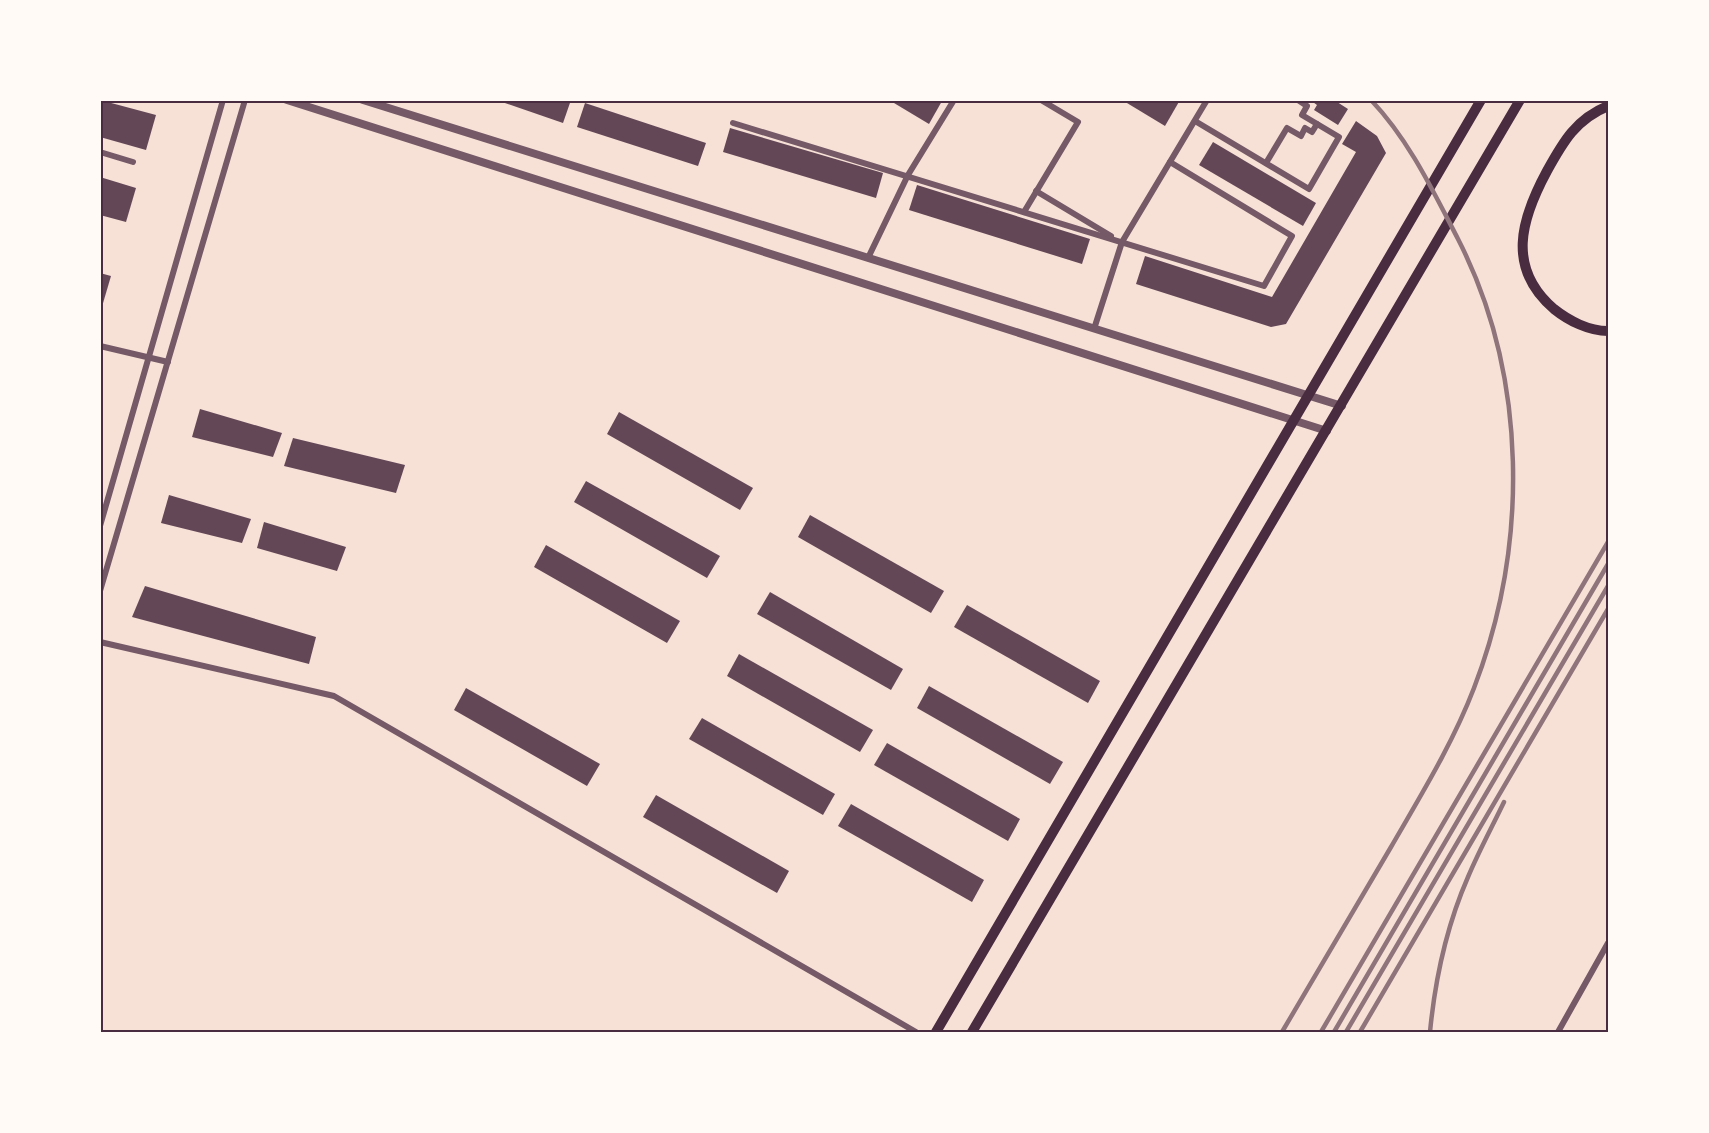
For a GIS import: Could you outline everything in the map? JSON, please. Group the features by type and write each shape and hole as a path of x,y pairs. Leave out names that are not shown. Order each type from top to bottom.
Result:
{"main road":[{"path":"936,1032 1310,396 1481,100"},
{"path":"972,1032 1521,100"},
{"path":"1608,106 1586,118 1565,138 1527,210 1522,249 1530,277 1546,302 1562,316 1580,325 1608,331"}],"street":[{"path":"100,526 223,100"},
{"path":"100,591 245,100"},
{"path":"287,100 1327,432"},
{"path":"363,100 1342,406"},
{"path":"868,258 908,175 954,100"},
{"path":"1024,212 1078,122 1041,100"},
{"path":"1094,329 1122,242 1207,100"},
{"path":"1195,121 1309,189 1339,137 1302,115 1307,106 1298,100"},
{"path":"733,123 1263,286 1292,236 1170,162"},
{"path":"1266,163 1287,128 1301,136 1305,128 1312,132 1317,124"},
{"path":"100,152 133,162"},
{"path":"1036,191 1122,242"},
{"path":"100,346 168,362"},
{"path":"100,642 334,696 916,1032"},
{"path":"1558,1032 1608,943"}],"building":[{"path":"100,100 156,115 146,150 100,137"},
{"path":"496,100 571,100 563,123"},
{"path":"889,100 940,100 942,101 929,124"},
{"path":"1122,100 1180,100 1165,126"},
{"path":"1310,100 1334,100 1348,109 1338,125 1314,110 1317,105"},
{"path":"585,103 706,143 698,166 577,127"},
{"path":"1356,121 1377,136 1386,153 1286,324 1271,327 1136,284 1145,256 1272,297 1356,152 1342,144"},
{"path":"730,128 883,173 876,198 723,152"},
{"path":"1213,142 1316,203 1303,226 1199,165"},
{"path":"100,177 136,188 126,222 100,215"},
{"path":"917,185 1090,239 1082,264 909,210"},
{"path":"100,273 111,276 101,310 100,310"},
{"path":"200,409 282,433 273,457 192,437"},
{"path":"619,412 753,488 740,510 607,434"},
{"path":"293,438 405,465 396,493 284,466"},
{"path":"586,481 720,556 707,578 574,502"},
{"path":"169,495 251,519 242,543 161,523"},
{"path":"810,515 944,591 931,613 798,537"},
{"path":"264,522 346,547 337,571 257,548"},
{"path":"546,545 680,621 667,643 534,567"},
{"path":"145,586 316,637 309,664 132,617"},
{"path":"770,592 903,669 891,690 757,614"},
{"path":"967,605 1100,681 1088,703 954,627"},
{"path":"739,654 873,730 860,752 727,676"},
{"path":"929,686 1063,762 1050,784 917,708"},
{"path":"466,688 600,764 587,786 454,710"},
{"path":"702,718 835,794 823,815 689,739"},
{"path":"887,743 1020,819 1008,841 874,765"},
{"path":"656,795 789,871 777,893 643,817"},
{"path":"851,804 984,880 972,902 838,826"}],"railway":[{"path":"1282,1032 1425,788 1466,708 1492,633 1505,577 1512,519 1513,461 1508,404 1498,347 1481,292 1458,239 1419,166 1385,115 1371,100"},
{"path":"1321,1032 1608,542"},
{"path":"1334,1032 1608,564"},
{"path":"1346,1032 1608,586"},
{"path":"1360,1032 1608,609"},
{"path":"1430,1032 1439,973 1454,914 1472,867 1504,802"}]}
